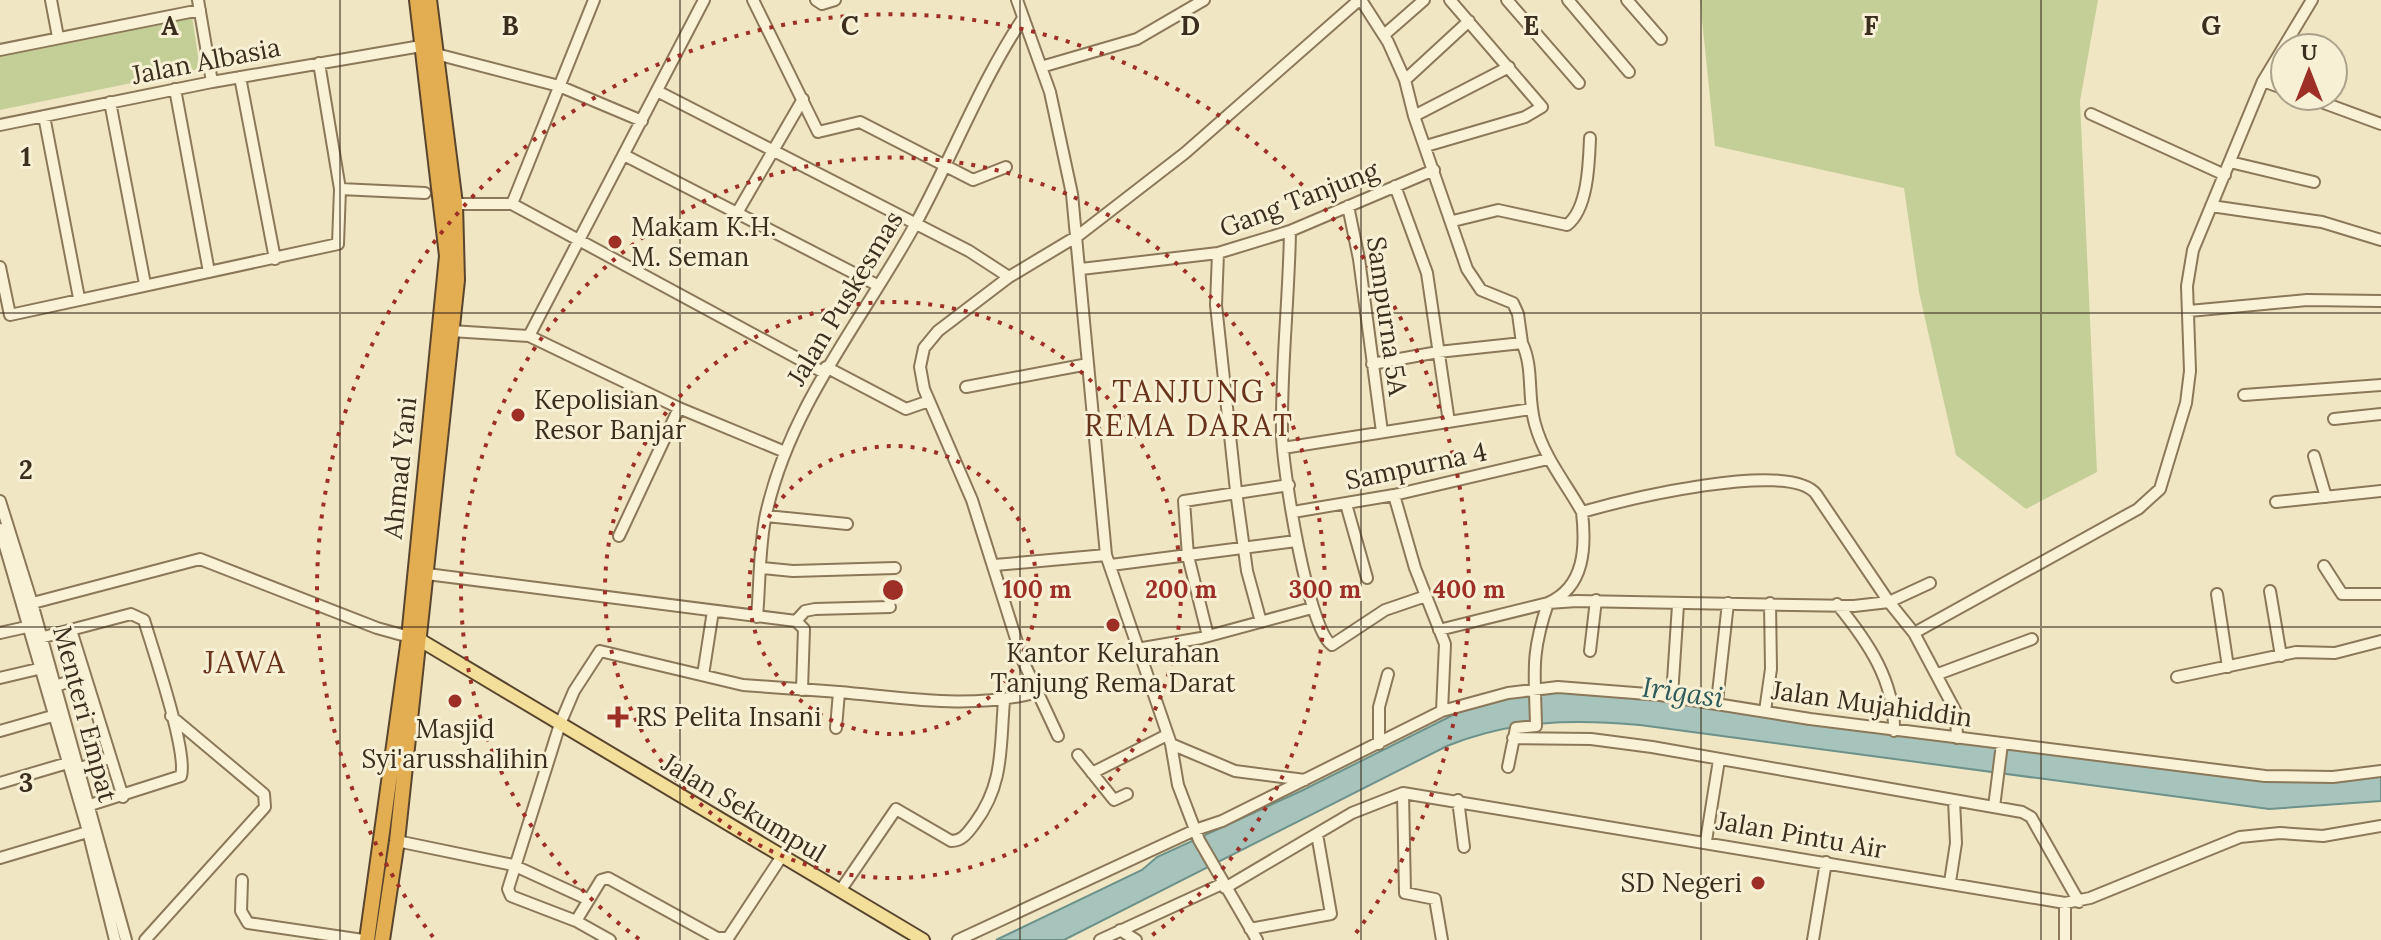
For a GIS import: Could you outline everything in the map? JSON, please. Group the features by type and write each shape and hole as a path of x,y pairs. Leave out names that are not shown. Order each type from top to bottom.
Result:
{"highway":[{"name":"Ahmad Yani","path":"365,940 415,639 447,256 441,145 421,46 417,0"},
{"path":"382,940 397,841 415,639 427,574 457,280 455,204 441,145 436,54 429,0"}],"main road":[{"name":"Jalan Sekumpul","path":"415,639 923,940"}],"street":[{"path":"51,0 58,37"},
{"path":"512,204 594,0"},
{"path":"529,336 704,0"},
{"path":"753,0 818,132 860,122 944,167 979,180 1006,167"},
{"path":"816,0 822,4 835,0"},
{"path":"1017,0 1041,67 1063,144 1079,235 1088,364 1109,560 1169,740 1178,785 1197,835 1222,884 1257,940"},
{"path":"1041,67 1137,39 1204,0"},
{"path":"1058,736 1023,661 972,500 929,401 920,367 927,340 1009,277 1079,235 1185,153 1360,0 1384,35 1405,80 1414,116 1453,221 1467,269 1481,290 1507,299 1516,308 1528,360 1531,409 1548,459 1582,512 1586,546 1565,596 1439,630"},
{"path":"1384,35 1424,0"},
{"path":"1426,146 1540,111 1541,105 1450,0"},
{"path":"1507,0 1579,83"},
{"path":"1568,0 1629,72"},
{"path":"1627,0 1661,39"},
{"path":"1914,633 2154,497 2165,477 2186,403 2187,286 2193,250 2263,81 2312,0"},
{"path":"0,50 199,5 212,82"},
{"name":"Jalan Puskesmas","path":"757,617 766,516 785,452 825,370 915,224 991,70 1023,18"},
{"path":"1405,80 1469,21"},
{"name":"Jalan Albasia","path":"0,125 212,82 421,46"},
{"path":"436,54 559,86 642,121"},
{"path":"0,267 10,315 338,244 340,189 319,63"},
{"path":"1414,116 1509,67"},
{"path":"240,77 275,259"},
{"path":"2263,81 2269,83"},
{"path":"175,89 209,272"},
{"path":"657,91 969,251 1009,277"},
{"path":"737,213 803,99"},
{"path":"110,102 145,284"},
{"path":"2348,112 2381,124"},
{"path":"2091,114 2225,175"},
{"path":"44,116 79,298"},
{"path":"1453,221 1498,210 1567,225 1574,219 1583,201 1590,138"},
{"path":"624,155 877,285"},
{"path":"2230,162 2314,182"},
{"name":"Gang Tanjung","path":"1081,269 1218,253 1290,231 1434,170"},
{"path":"1395,186 1427,273 1449,422"},
{"path":"340,189 425,193"},
{"path":"455,204 512,204 825,370 906,409 929,401"},
{"name":"Sampurna 5A","path":"1348,206 1359,259 1382,432"},
{"path":"2211,206 2322,222 2381,240"},
{"path":"1290,231 1283,448 1296,541 1312,608 1324,637 1332,645 1385,610 1426,596"},
{"path":"1218,253 1216,305 1236,491 1247,571 1261,622"},
{"path":"2189,311 2307,300 2381,301"},
{"path":"451,331 529,336 679,408 785,452"},
{"path":"1372,364 1438,352 1522,343"},
{"path":"966,387 1088,364"},
{"path":"2244,395 2381,385"},
{"path":"619,536 679,408"},
{"path":"1283,448 1531,409"},
{"path":"2334,419 2381,414"},
{"path":"2314,456 2326,497"},
{"name":"Sampurna 4","path":"1293,512 1394,495 1548,459"},
{"path":"1582,512 1646,494 1759,480 1801,481 1816,494 1889,602 1914,633 1956,712 1957,738"},
{"path":"1208,636 1188,556 1184,501 1289,485"},
{"path":"2276,502 2381,491"},
{"path":"1394,495 1447,654 1442,711"},
{"name":"Menteri Empat","path":"0,501 9,564"},
{"path":"1346,504 1367,578"},
{"path":"766,516 847,524"},
{"name":"Menteri Empat","path":"0,529 9,564 28,604 38,669 87,806 91,830"},
{"path":"995,565 1188,556 1296,541"},
{"path":"28,604 200,559 415,639"},
{"path":"2324,566 2342,594 2381,594"},
{"path":"762,568 793,571 895,568"},
{"path":"427,574 796,621 804,629 802,690"},
{"path":"1548,603 1596,600 1678,605 1889,602 1901,600 1930,583"},
{"path":"2270,591 2281,656"},
{"path":"2217,594 2228,667"},
{"path":"1590,651 1596,600"},
{"path":"1508,767 1516,728 1536,726 1534,651 1548,603"},
{"path":"1717,702 1728,603"},
{"path":"1765,711 1771,669 1770,603"},
{"path":"1837,604 1879,660 1895,711 1894,731"},
{"path":"1672,696 1678,605"},
{"path":"796,621 805,611 815,609 890,607"},
{"path":"1137,649 1208,636 1312,608"},
{"path":"703,675 713,611"},
{"path":"40,638 131,614 144,620 171,716 183,764 181,776 87,806"},
{"path":"0,633 33,626"},
{"name":"Menteri Empat","path":"33,626 40,638 54,687 57,715"},
{"path":"71,630 123,797"},
{"path":"1938,674 2032,639"},
{"path":"2177,677 2281,656 2335,653 2381,641"},
{"path":"610,940 576,921 511,896 508,889 513,865 560,724 574,691 604,649 644,663 743,685 909,701 1004,701 1038,692"},
{"path":"0,678 38,669"},
{"path":"1379,744 1379,707 1388,674"},
{"path":"54,687 85,675"},
{"name":"Jalan Mujahiddin","path":"958,940 1197,835 1442,711 1533,693 1608,688 2001,747 2265,776 2333,777 2381,771"},
{"path":"836,728 839,692"},
{"path":"840,891 896,809 951,841 965,836 997,786 1004,701"},
{"path":"0,731 57,715"},
{"path":"145,940 265,807 264,794 171,716"},
{"path":"1513,738 1591,739 1994,807 2031,817 2079,902"},
{"path":"1092,773 1169,740 1235,771 1307,780"},
{"path":"1994,807 2001,747"},
{"path":"1078,755 1114,800 1127,794"},
{"path":"0,783 109,758"},
{"path":"1706,841 1719,760"},
{"name":"Menteri Empat","path":"73,764 105,880 126,940"},
{"path":"1403,793 1405,893 1435,899 1442,940"},
{"name":"Jalan Pintu Air","path":"1100,940 1222,884 1352,813 1403,793 2065,903 2079,902 2240,837 2280,833 2323,836 2381,826"},
{"path":"1458,800 1464,847"},
{"path":"1950,882 1956,843 1954,800"},
{"path":"0,858 91,830"},
{"path":"1250,929 1331,914 1317,834"},
{"path":"397,841 513,865 587,899"},
{"path":"576,921 601,880 608,878 709,937 722,940 733,935 782,856"},
{"path":"1813,940 1826,862"},
{"name":"Menteri Empat","path":"105,880 115,940"},
{"path":"242,880 241,911 248,923 365,940"},
{"path":"2065,903 2065,940"},
{"path":"1120,930 1136,940"}],"green space":[{"path":"1700,0 2098,0 2080,101 2097,472 2026,509 1956,455 1919,292 1904,188 1715,146"},
{"path":"192,16 200,69 0,110 0,55"}],"water":[{"path":"1592,690 2254,777 2381,770 2381,801 2269,809 1640,725 1566,722 1519,726 1447,746 1064,940 996,940 1142,870 1157,857 1301,791 1473,705 1523,693"}],"place":[{"name":"Makam K.H. M. Seman","path":"615,242"},
{"name":"Kepolisian Resor Banjar","path":"518,415"},
{"name":"Kantor Kelurahan Tanjung Rema Darat","path":"1113,625"},
{"name":"Masjid Syi'arusshalihin","path":"455,701"},
{"name":"RS Pelita Insani","path":"618,717"},
{"name":"SD Negeri","path":"1758,883"}],"district":[{"name":"TANJUNG REMA DARAT","path":"1189,409"},
{"name":"JAWA","path":"245,663"}],"water label":[{"name":"Irigasi","path":"1683,692"}]}
